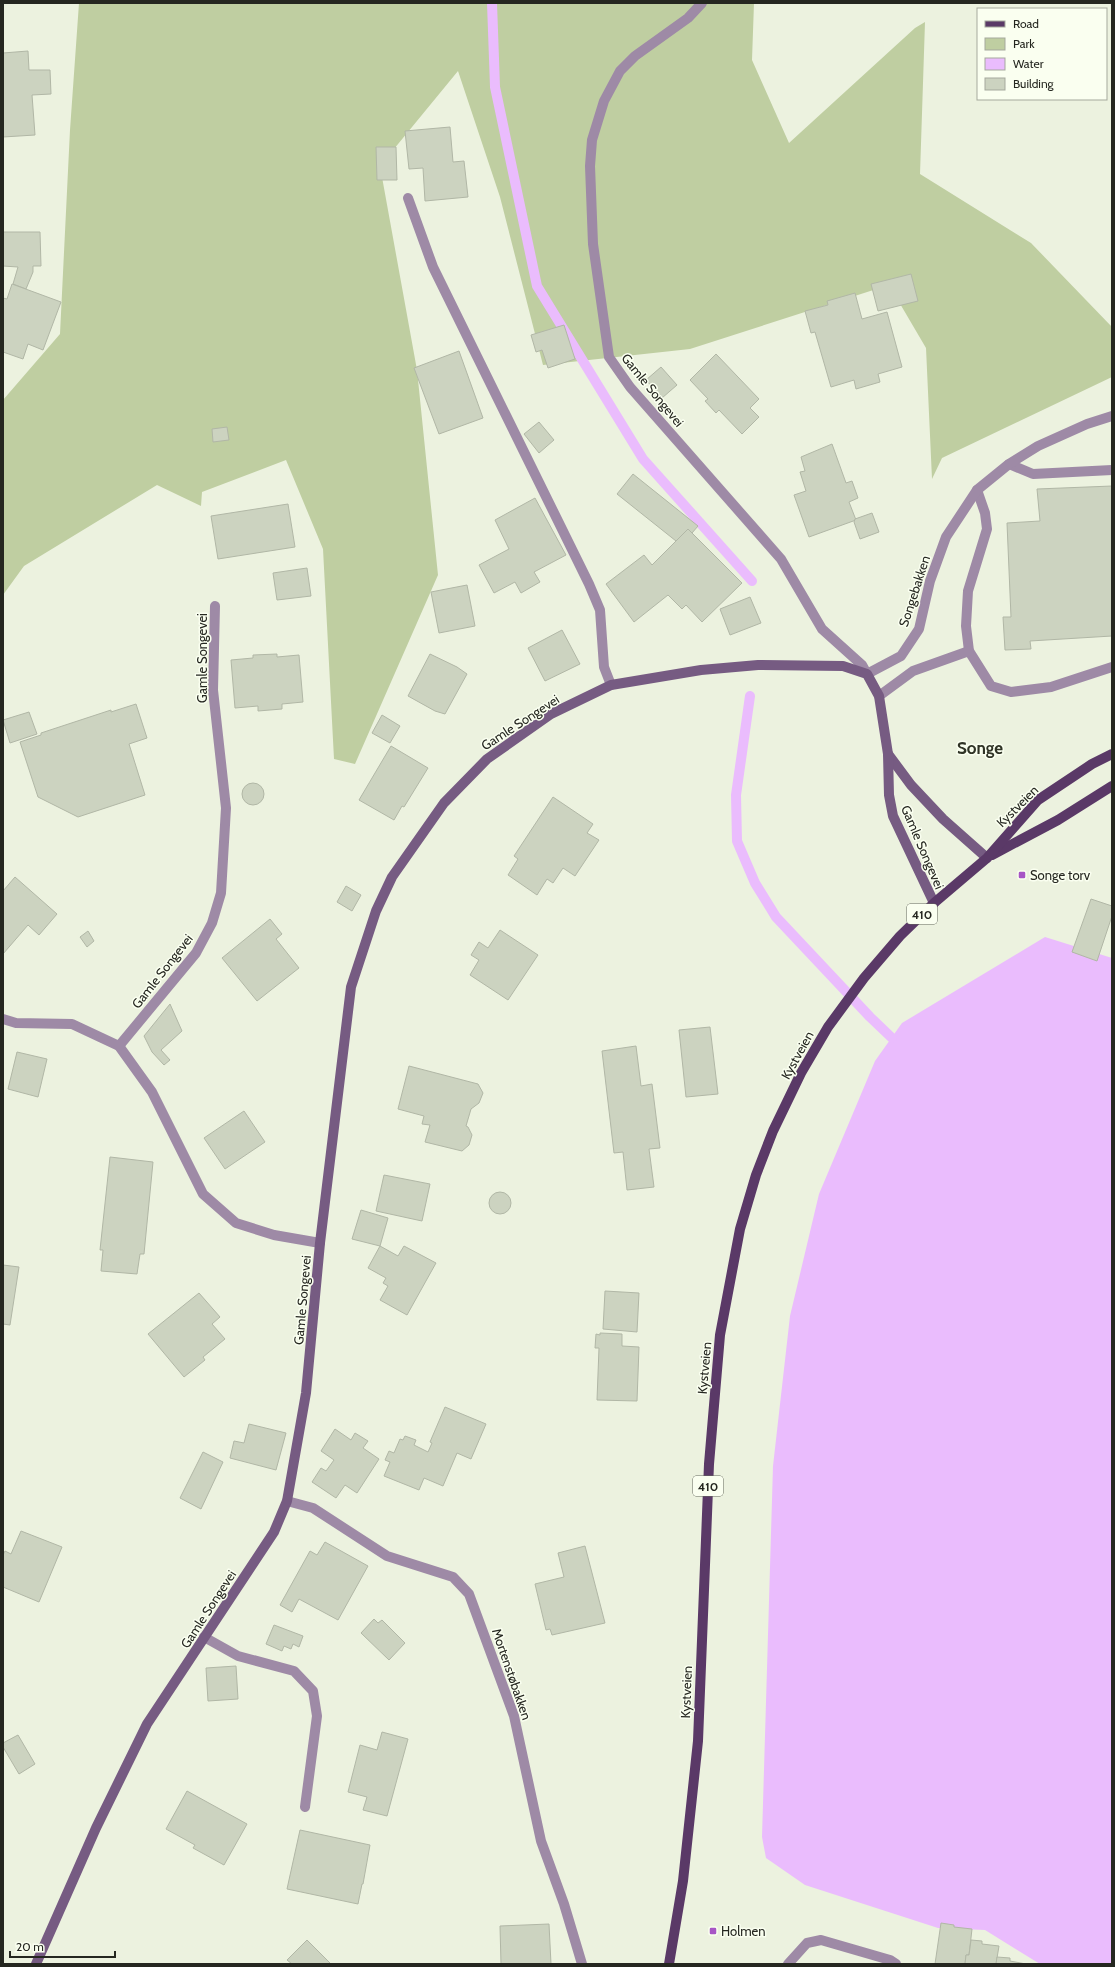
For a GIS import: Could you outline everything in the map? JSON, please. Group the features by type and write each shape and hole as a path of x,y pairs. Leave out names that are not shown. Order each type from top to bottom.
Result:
{"main road":[{"name":"Gamle Songevei","path":"36,1964 96,1828 147,1724 274,1532 287,1501 306,1392 320,1244 352,987 376,912 392,877 444,803 486,759 550,714 610,685 701,670 758,665 843,666 868,674 879,696 888,754 889,794 893,816 934,903"},
{"name":"Gamle Songevei","path":"888,754 911,785 943,819 987,858"},
{"name":"Kystveien","path":"669,1964 683,1881 698,1741 709,1464 718,1350 725,1298 740,1230 756,1174 773,1131 801,1073 828,1027 864,978 900,936 934,903 987,858 1038,800 1092,764 1112,754"},
{"name":"Kystveien","path":"987,858 1058,820 1112,786"}],"street":[{"name":"Gamle Songevei","path":"702,3 688,18 635,56 620,71 604,101 592,140 590,166 593,244 609,357 630,386 781,559 822,628 862,665 868,674"},
{"path":"408,198 433,267 589,584 600,610 604,667 610,685"},
{"name":"Songebakken","path":"868,674 901,656 919,628 930,581 946,537 977,490 1009,464 1038,446 1087,424 1112,416"},
{"path":"1009,464 1032,474 1112,470"},
{"path":"977,490 985,513 987,529 968,591 966,626 968,651 991,686 1011,692 1051,687 1112,667"},
{"name":"Gamle Songevei","path":"215,606 213,690 226,808 221,893 212,923 196,953 119,1046 152,1092 203,1194 236,1223 274,1235 320,1244"},
{"path":"879,696 913,671 968,651"},
{"path":"3,1020 16,1023 72,1024 119,1046"},
{"name":"Mortenstøbakken","path":"287,1501 313,1508 387,1556 453,1577 469,1594 514,1716 541,1841 564,1904 582,1964"},
{"path":"204,1637 238,1656 294,1671 313,1691 317,1716 305,1807"},
{"path":"788,1964 807,1943 821,1940 890,1960 896,1964"}],"green space":[{"path":"79,3 754,3 752,60 789,143 915,28 925,22 920,174 1031,243 1112,327 1112,377 942,458 932,479 926,348 889,285 690,349 543,365 500,197 458,71 380,166 417,370 438,575 355,764 334,759 323,549 286,460 202,492 201,506 157,485 24,566 3,595 3,400 60,334 70,130"}],"water":[{"path":"1045,937 1112,958 1112,1964 1040,1964 985,1930 938,1928 805,1885 766,1858 762,1837 773,1466 790,1316 819,1194 875,1061 902,1023"}],"building":[{"path":"28,51 29,70 50,70 51,94 32,95 35,135 3,137 3,53"},
{"path":"450,127 453,162 464,161 468,197 425,201 423,168 409,169 405,131"},
{"path":"376,147 396,147 397,180 377,180"},
{"path":"3,232 40,232 41,266 33,266 33,272 26,289 13,284 18,267 3,266"},
{"path":"911,274 918,301 878,311 871,284"},
{"path":"12,284 61,302 43,350 28,344 23,359 3,352 3,298 7,299"},
{"path":"855,293 862,319 887,312 902,367 878,374 880,382 856,389 854,380 831,387 815,332 811,333 805,311 828,305 827,301"},
{"path":"564,325 575,359 548,368 542,350 536,352 531,335"},
{"path":"459,351 483,418 439,434 414,368"},
{"path":"716,354 759,399 750,408 759,417 742,434 719,410 716,413 705,401 708,399 690,380"},
{"path":"661,367 677,385 662,398 646,380"},
{"path":"539,422 554,440 539,453 524,434"},
{"path":"227,427 229,440 213,442 212,429"},
{"path":"832,444 846,483 852,481 858,498 849,502 856,520 809,537 794,495 806,491 800,472 805,471 801,457"},
{"path":"633,474 698,526 692,533 688,529 676,541 617,494"},
{"path":"1112,486 1112,636 1030,641 1031,649 1005,650 1003,617 1011,617 1007,523 1040,521 1037,489"},
{"path":"535,498 566,555 534,572 540,582 521,593 515,582 494,593 479,565 509,549 495,520"},
{"path":"288,504 295,547 218,559 211,516"},
{"path":"872,513 879,532 860,539 854,522 855,519"},
{"path":"688,529 742,583 702,622 686,605 682,609 668,595 634,622 606,584 644,555 652,565"},
{"path":"307,568 311,596 277,600 273,573"},
{"path":"467,585 475,626 439,633 431,592"},
{"path":"750,597 761,623 730,635 720,609"},
{"path":"562,630 580,664 545,681 528,648"},
{"path":"277,654 277,657 299,655 303,702 282,704 282,709 258,711 258,706 235,708 231,660 253,658 253,655"},
{"path":"430,654 457,667 467,674 445,714 435,711 408,696"},
{"path":"136,704 147,738 129,744 145,795 78,817 38,797 20,742 41,735 41,733 111,710 111,712"},
{"path":"29,712 37,734 10,743 3,720"},
{"path":"382,715 400,726 390,743 372,733"},
{"path":"391,746 428,768 404,807 402,806 394,820 359,800"},
{"path":"253,783 261,786 264,794 261,802 253,805 245,802 242,794 245,786"},
{"path":"553,797 593,824 587,833 599,840 575,876 563,868 553,883 547,879 537,895 508,875 518,859 514,856"},
{"path":"15,877 57,914 39,935 28,925 3,954 3,891"},
{"path":"346,886 361,895 352,911 337,902"},
{"path":"1091,899 1112,906 1112,916 1097,961 1072,952"},
{"path":"270,919 282,934 276,939 299,968 257,1001 222,958"},
{"path":"500,930 538,955 508,1000 470,975 479,960 471,955 479,942 488,948"},
{"path":"88,931 94,941 87,947 80,937"},
{"path":"170,1004 182,1031 161,1050 170,1060 164,1065 152,1052 144,1036"},
{"path":"710,1027 718,1094 686,1097 679,1030"},
{"path":"636,1046 641,1086 652,1084 660,1148 649,1149 654,1187 627,1190 623,1152 614,1153 602,1051"},
{"path":"17,1052 47,1059 38,1097 8,1089"},
{"path":"409,1066 478,1084 483,1093 479,1103 471,1109 466,1126 472,1135 469,1145 462,1151 425,1142 430,1125 422,1124 424,1116 398,1109"},
{"path":"244,1111 265,1142 225,1169 204,1138"},
{"path":"110,1157 153,1162 144,1254 140,1254 137,1274 101,1271 103,1250 100,1250"},
{"path":"384,1175 430,1184 422,1221 376,1211"},
{"path":"500,1192 508,1195 511,1203 508,1211 500,1214 492,1211 489,1203 492,1195"},
{"path":"361,1210 388,1218 380,1246 352,1239"},
{"path":"380,1246 398,1256 404,1246 436,1263 407,1315 380,1300 388,1286 383,1283 386,1278 368,1268"},
{"path":"3,1265 19,1267 10,1325 3,1324"},
{"path":"605,1291 639,1293 637,1332 603,1329"},
{"path":"199,1293 220,1317 212,1324 225,1339 203,1357 205,1360 184,1377 148,1334"},
{"path":"600,1333 622,1334 622,1346 639,1347 637,1401 597,1400 599,1348 595,1348 596,1334 600,1335"},
{"path":"445,1407 486,1424 471,1459 457,1453 443,1486 424,1478 419,1490 384,1476 390,1462 385,1460 389,1451 394,1453 400,1439 403,1440 405,1436 416,1440 414,1445 428,1452 432,1443 430,1442"},
{"path":"249,1424 286,1433 276,1470 230,1458 234,1441 244,1443"},
{"path":"335,1429 351,1440 355,1433 368,1441 363,1448 379,1459 357,1493 345,1485 336,1498 312,1482 321,1468 326,1471 334,1460 321,1451"},
{"path":"203,1452 223,1462 201,1509 180,1498"},
{"path":"21,1531 62,1547 39,1602 3,1587 3,1555 5,1551 11,1554"},
{"path":"325,1542 368,1566 338,1620 299,1599 292,1612 280,1605 310,1551 317,1555"},
{"path":"585,1546 605,1623 552,1635 550,1629 546,1630 535,1584 564,1577 558,1553"},
{"path":"374,1619 378,1623 382,1620 405,1643 389,1660 361,1633"},
{"path":"274,1625 303,1636 299,1647 293,1644 291,1649 284,1646 282,1651 266,1644"},
{"path":"236,1666 238,1699 208,1701 206,1668"},
{"path":"382,1732 408,1739 387,1816 363,1810 367,1797 348,1792 360,1745 377,1750"},
{"path":"18,1735 35,1764 19,1774 3,1747 3,1743"},
{"path":"187,1791 247,1824 224,1865 193,1848 195,1845 166,1829"},
{"path":"300,1830 370,1845 358,1904 287,1889"},
{"path":"941,1923 954,1925 954,1927 972,1929 969,1955 966,1955 965,1964 935,1964"},
{"path":"549,1924 551,1964 501,1964 500,1926"},
{"path":"307,1940 331,1964 292,1964 287,1960"},
{"path":"971,1940 982,1941 982,1944 999,1946 996,1964 965,1964 966,1955 969,1955"},
{"path":"997,1957 1010,1958 1010,1961 1026,1964 996,1964"}],"waterway":[{"path":"492,3 495,87 537,286 643,459 752,581"},
{"path":"750,696 736,795 737,841 755,883 776,917 870,1017 892,1038"}],"place":[{"name":"Songe torv","path":"1022,875"},
{"name":"Holmen","path":"713,1931"}],"district":[{"name":"Songe","path":"980,748"}]}
